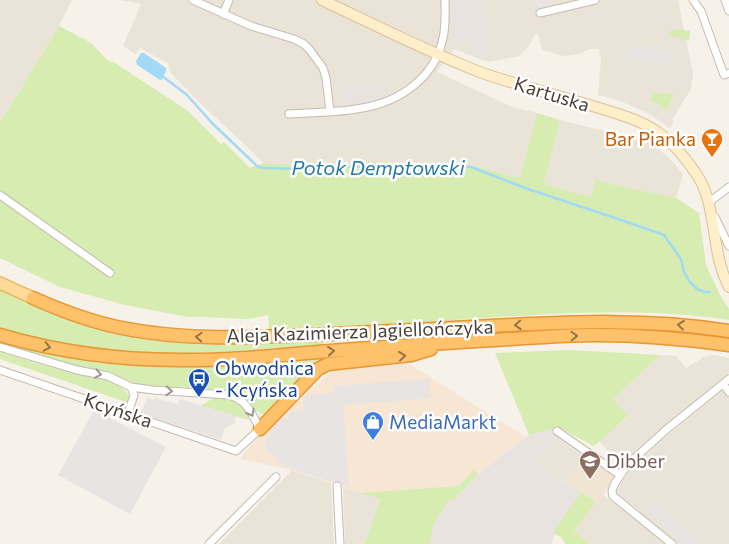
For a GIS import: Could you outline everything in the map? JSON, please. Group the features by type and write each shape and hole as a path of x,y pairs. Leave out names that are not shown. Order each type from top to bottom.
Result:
{"highway":[{"name":"Aleja Kazimierza Jagiellończyka","path":"33,298 71,314 113,326 153,334 209,338 274,337 634,321 729,331"},
{"name":"Aleja Kazimierza Jagiellończyka","path":"0,335 93,355 147,360 274,356 455,342 596,335 678,338 729,345"},
{"path":"260,428 318,369 328,364 410,355 455,342"}],"main road":[{"name":"Aleja Kazimierza Jagiellończyka","path":"0,283 33,298"}],"street":[{"path":"193,0 251,26 294,39 304,44 324,73 330,111"},
{"path":"223,14 229,0"},
{"name":"Kartuska","path":"322,0 478,72 627,117 654,130 672,144 701,181 708,203 729,246"},
{"path":"289,114 348,111 364,108 384,103 408,90 429,71 437,54 444,36 445,0"},
{"path":"540,13 595,0"},
{"path":"693,0 701,11 724,74 729,73"},
{"path":"725,0 729,11"},
{"path":"729,187 708,203 717,251 724,277 729,287"},
{"path":"0,195 110,274"},
{"path":"0,347 77,370 108,376 132,387 230,394 239,398 247,406 260,428"},
{"name":"Kcyńska","path":"0,370 236,451 260,428"},
{"path":"672,544 613,496 614,485 627,464 729,379"},
{"path":"723,384 729,392"},
{"path":"128,413 134,395 132,387"},
{"path":"556,431 620,475"},
{"path":"209,544 276,477"},
{"path":"337,486 340,544"}],"shaded area":[{"path":"0,0 72,0 59,26 0,123"},
{"path":"120,0 678,0 693,74 691,89 672,120 674,121 670,128 651,115 623,102 598,95 601,60 599,49 589,49 580,54 564,56 542,50 538,34 535,34 529,46 519,56 488,62 454,49 437,72 512,107 537,113 520,178 470,165 398,166 384,161 323,167 264,163 194,97 171,73 168,63 140,48 136,54 123,46 141,4"},
{"path":"452,0 485,0 487,55 477,54 472,50 468,41 452,40"},
{"path":"531,0 549,0 551,12 534,16"},
{"path":"643,46 673,51 671,66 623,57 629,49"},
{"path":"379,81 385,88 385,99 347,106 340,105 339,88"},
{"path":"560,120 648,142 660,150 683,174 676,198 601,182 597,179 591,197 544,184"},
{"path":"660,355 676,356 686,368 702,357 714,355 729,358 729,373 621,466 599,441 628,417 613,399"},
{"path":"409,364 526,437 478,474 454,499 385,501 299,472 240,459 253,442 334,369"},
{"path":"430,379 431,398 343,405 349,487 283,466 264,446 273,429 282,418 289,418 289,412 304,411 303,399 306,396 334,392 334,386"},
{"path":"729,385 729,544 591,544 574,531 603,495 640,523 640,511 618,494 617,490 630,469 663,439"},
{"path":"148,398 178,404 180,399 236,416 235,423 225,428 221,440 140,413"},
{"path":"94,410 166,447 130,514 58,475"},
{"path":"558,427 562,429 537,464 581,492 556,528 552,544 430,544 433,526 448,499 454,499 478,474 529,435"},
{"path":"557,437 585,457 566,482 537,464"},
{"name":"Dibber","path":"585,457 615,477 598,503 566,482"},
{"path":"292,470 331,483 334,544 219,544"},
{"path":"343,487 380,499 365,544 345,544"},
{"path":"657,500 664,510 702,544 684,544 651,516 652,513 647,507"}],"green space":[{"path":"59,26 91,43 107,60 115,63 188,111 221,144 224,142 250,168 264,163 323,167 384,161 398,166 470,165 520,178 537,113 560,120 544,184 591,197 596,178 601,182 676,198 699,213 706,265 721,297 729,309 729,320 693,315 621,312 548,314 397,324 269,329 268,315 248,319 188,317 125,305 60,287 0,258 0,123"},
{"path":"680,29 690,31 689,41 669,35 670,31"},
{"path":"652,93 674,94 667,110 661,108 662,105 651,101"},
{"path":"0,288 41,305 73,322 113,334 172,343 323,342 324,345 175,353 89,348 33,337 0,328"},
{"path":"0,341 94,362 145,366 247,364 323,358 325,360 270,411 261,414 256,411 245,397 236,392 134,384 114,375 0,344"},
{"path":"571,350 660,355 613,399 628,416 594,446 558,427 529,435 495,353"},
{"path":"0,352 111,382 126,392 129,398 128,405 121,407 123,401 0,359"},
{"path":"216,396 229,398 241,404 249,420 201,406"},
{"path":"474,470 478,474 454,499 448,500 433,526 430,544 365,544 380,499 361,493 459,486"},
{"path":"581,492 596,502 574,531 591,544 565,544 562,538 554,534 556,528"}],"water":[{"path":"141,53 144,53 166,68 162,79 160,80 137,65 136,61"}],"waterway":[{"name":"Potok Demptowski","path":"162,76 186,94 212,123 257,166 263,168 304,169 382,165 413,169 439,166 471,167 525,188 664,235 681,259 684,272 689,281 697,289 710,292"}],"place":[{"name":"Bar Pianka","path":"712,158"},
{"name":"Obwodnica - Kcyńska","path":"199,398"},
{"name":"MediaMarkt","path":"373,441"},
{"name":"Dibber","path":"590,480"}]}
